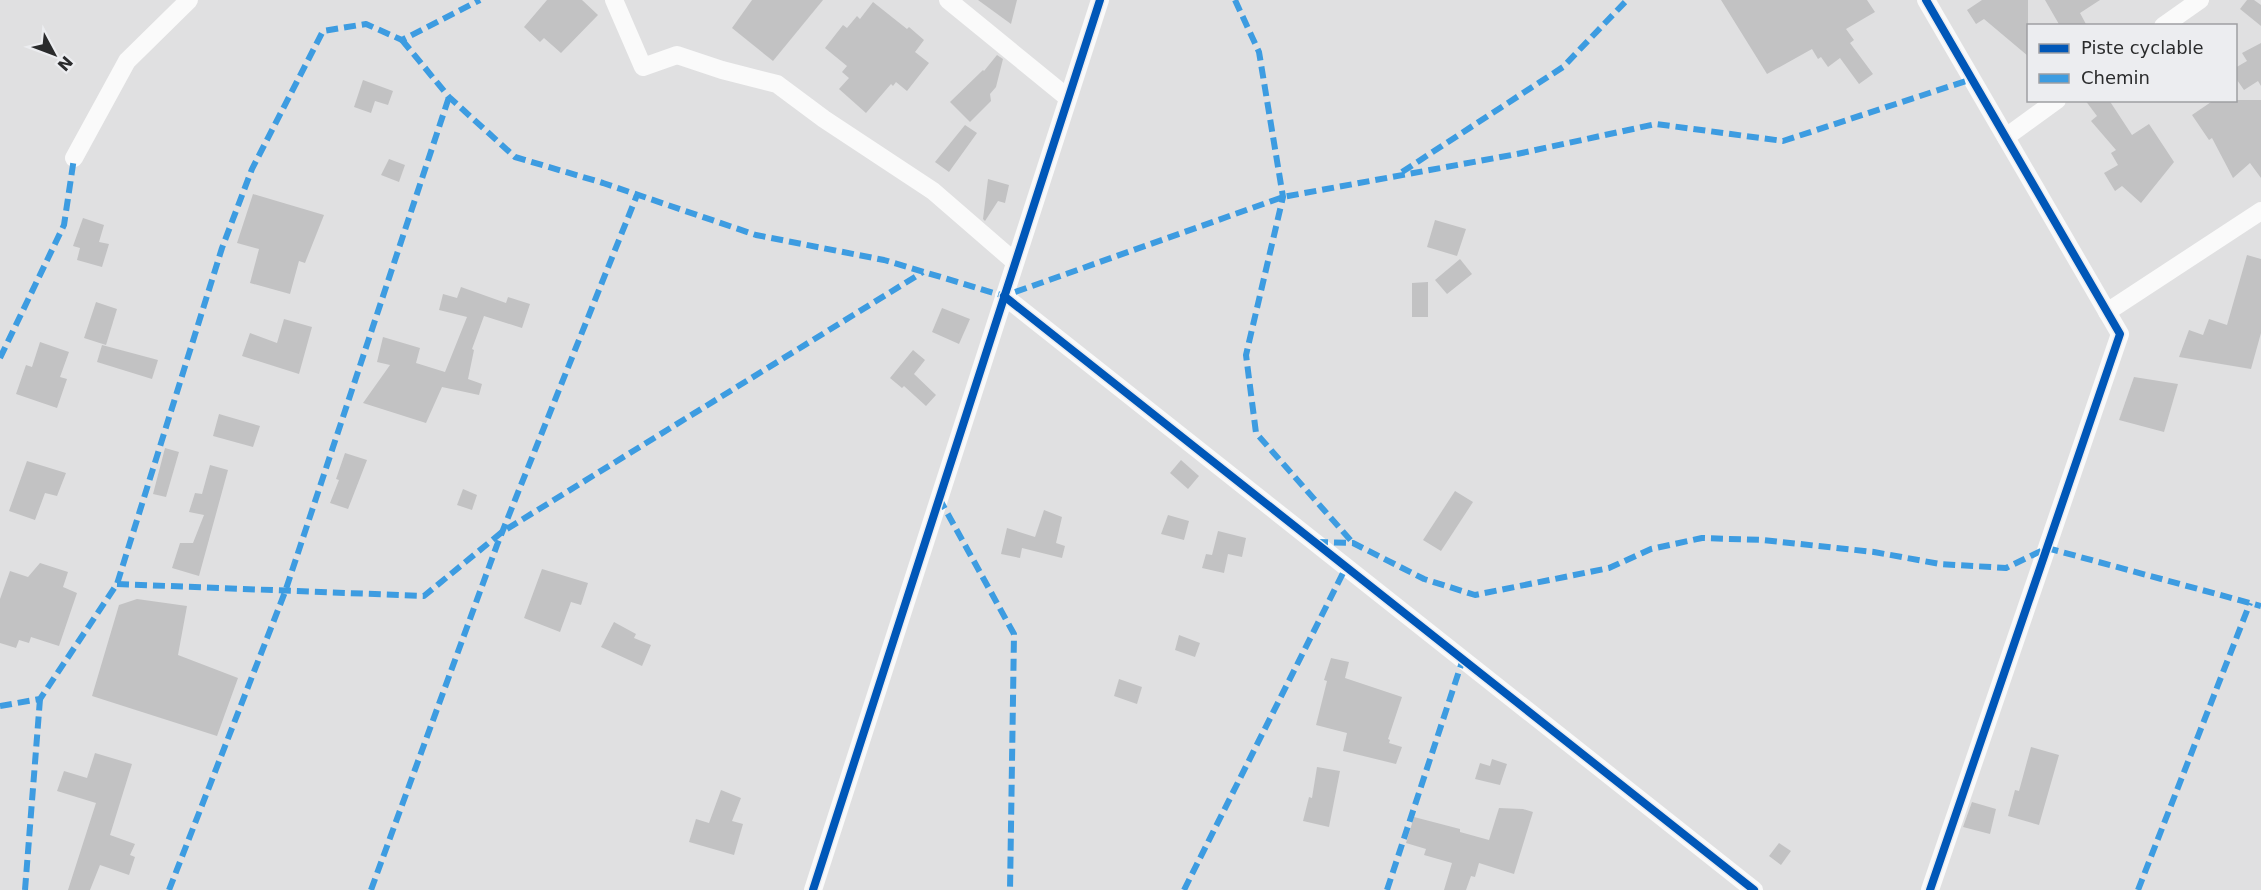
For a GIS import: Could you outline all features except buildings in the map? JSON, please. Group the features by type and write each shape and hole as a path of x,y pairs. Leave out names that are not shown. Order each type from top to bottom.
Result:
{"street":[{"path":"74,158 127,61 189,0"},
{"path":"614,0 644,67 676,55 777,84 824,119 933,191 1015,262"},
{"path":"948,0 1068,98"},
{"path":"813,890 1100,0"},
{"path":"1926,0 2120,334 1930,890"},
{"path":"2164,24 2177,6 2200,0"},
{"path":"2006,137 2054,102"},
{"path":"2107,312 2261,211"},
{"path":"1004,296 1754,890"}],"marked path":[{"path":"0,706 40,699 117,584 222,248 252,169 323,31 366,24 402,40 480,0"},
{"path":"1235,0 1259,52 1283,197 1246,355 1256,433 1353,543"},
{"path":"1402,172 1563,67 1627,0"},
{"path":"402,40 449,97 515,157 603,183 756,235 884,260 1004,296 1283,197 1517,154 1656,124 1783,141 1972,79"},
{"path":"169,890 285,592 449,97"},
{"path":"0,358 64,225 74,158"},
{"path":"371,890 497,545 637,195"},
{"path":"117,584 424,596 502,532 923,272"},
{"path":"939,498 1014,634 1010,890"},
{"path":"1316,542 1353,543 1424,579 1475,595 1609,568 1651,549 1702,538 1763,540 1874,552 1940,564 2006,568 2047,548 2261,606"},
{"path":"1184,890 1346,567"},
{"path":"2138,890 2250,603"},
{"path":"1387,890 1463,659"},
{"path":"25,890 40,699"}],"cycle path":[{"path":"813,890 1100,0"},
{"path":"1926,0 2120,334 1930,890"},
{"path":"1004,296 1754,890"}]}
